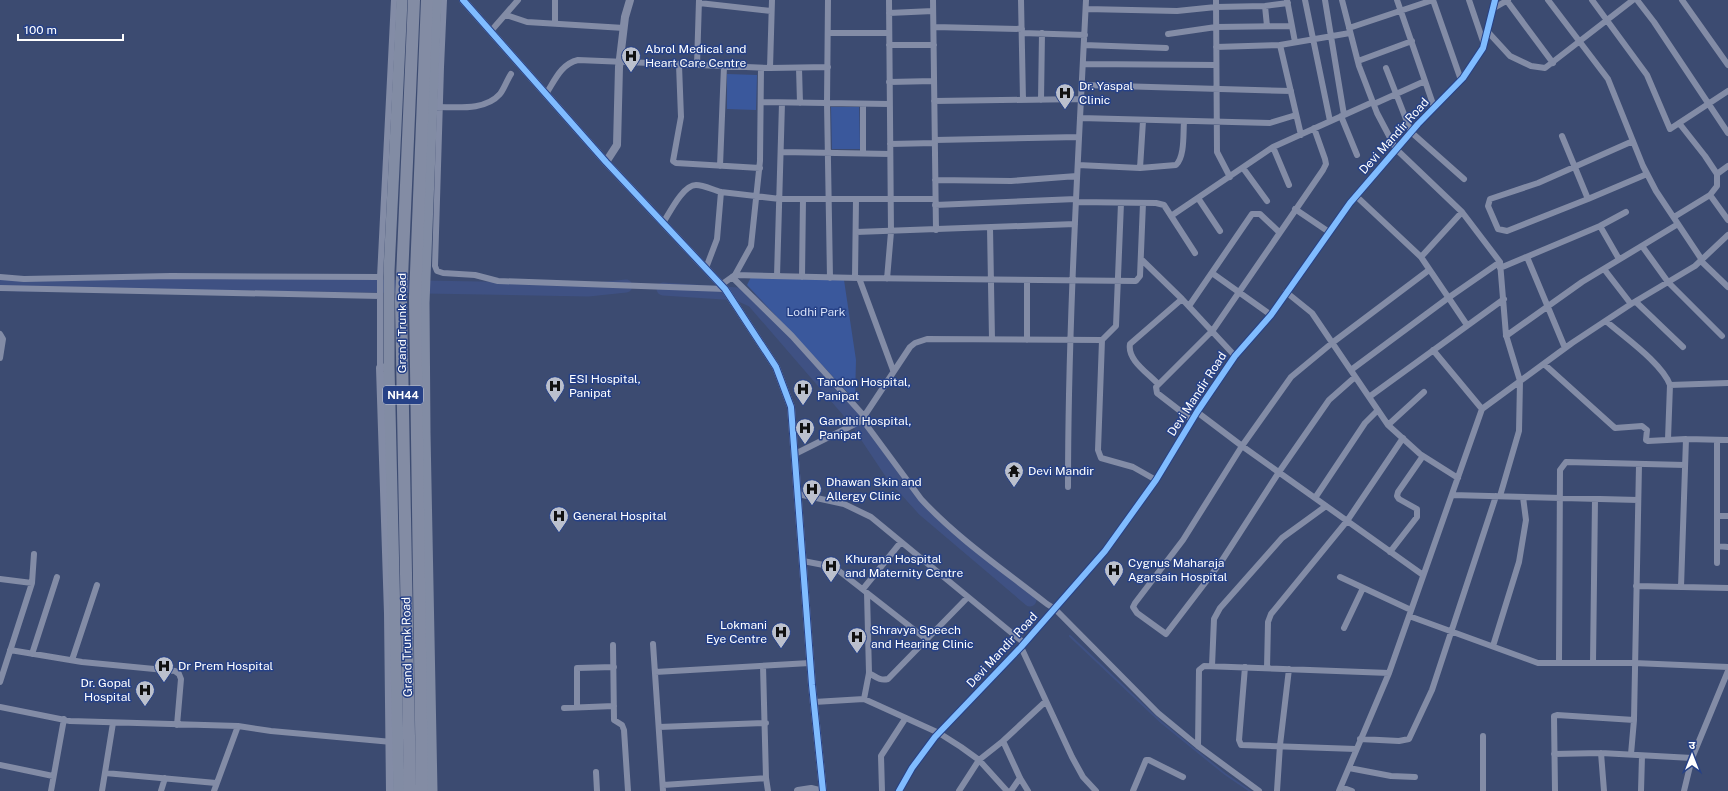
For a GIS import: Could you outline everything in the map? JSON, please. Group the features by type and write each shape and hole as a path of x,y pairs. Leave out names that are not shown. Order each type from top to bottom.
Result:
{"highway":[{"path":"399,791 394,742 392,458 385,368 383,277 393,108 402,0"},
{"name":"Grand Trunk Road","path":"410,791 401,301 414,0"},
{"name":"Grand Trunk Road","path":"422,791 415,297 427,0"},
{"path":"432,791 425,458 424,274 435,107 436,0"},
{"path":"392,458 425,458"}],"street":[{"path":"394,0 393,108 474,107 486,104 500,94 511,74"},
{"path":"444,0 435,107 435,266 439,272 475,275 498,281 724,288"},
{"path":"463,0 606,162 724,288 776,368 791,407 810,663 823,791"},
{"path":"491,31 518,0"},
{"path":"555,0 555,24"},
{"path":"606,162 617,145 620,62 624,28 630,0"},
{"path":"770,68 772,0"},
{"path":"828,0 827,103 830,278"},
{"path":"887,278 891,232 889,0"},
{"path":"933,0 936,230"},
{"path":"1021,0 1023,100"},
{"path":"1068,487 1068,418 1075,224 1086,0"},
{"path":"1306,0 1330,121"},
{"path":"1325,0 1342,116 1357,155"},
{"path":"1342,0 1358,61 1373,103 1396,149 1462,212 1500,265 1506,336 1520,381 1519,431 1432,690 1409,739 1399,741 1360,738"},
{"path":"1397,0 1434,107"},
{"path":"1216,47 1280,45 1331,36 1433,0 1462,80"},
{"path":"1469,0 1484,44"},
{"name":"Devi Mandir Road","path":"899,791 918,759 939,733 1023,645 1105,551 1156,480 1197,412 1235,356 1270,315 1356,196 1411,132 1462,80 1484,44 1495,0"},
{"path":"1548,0 1608,79 1647,174 1678,224 1702,261 1728,287"},
{"path":"1592,0 1647,74 1669,127 1672,128 1728,91"},
{"path":"1488,32 1510,56 1518,61 1542,69 1553,63 1633,0"},
{"path":"1637,0 1654,22 1728,134"},
{"path":"1682,0 1728,65"},
{"path":"697,65 699,1 771,11"},
{"path":"1086,9 1177,11 1216,3 1265,6 1287,1 1296,42"},
{"path":"1494,8 1507,1 1553,63"},
{"path":"1216,3 1217,152 1230,177"},
{"path":"1265,6 1267,26"},
{"path":"889,13 934,11"},
{"path":"506,14 528,22 624,28"},
{"path":"1168,34 1216,27 1292,26"},
{"path":"934,27 1022,31 1042,34 1085,34"},
{"path":"828,33 889,33"},
{"path":"1041,100 1042,34"},
{"path":"1358,61 1412,41"},
{"path":"889,45 934,45"},
{"path":"1084,45 1166,48"},
{"path":"1280,45 1301,135"},
{"path":"546,94 563,66 578,60 761,68 828,67"},
{"path":"679,64 681,117 673,161 676,163 760,168"},
{"path":"1083,64 1216,66"},
{"path":"720,166 724,66"},
{"path":"724,288 751,246 760,168 761,68"},
{"path":"799,68 800,103"},
{"path":"1386,68 1411,132 1464,179"},
{"path":"889,82 934,81"},
{"path":"1171,216 1273,147 1425,81"},
{"path":"1082,86 1291,91"},
{"path":"934,101 1081,99"},
{"path":"761,102 889,104"},
{"path":"777,276 782,152 782,103"},
{"path":"863,104 863,153"},
{"path":"1080,118 1216,123 1270,123 1296,115"},
{"path":"1140,168 1144,121"},
{"path":"1078,164 1140,168 1176,165 1180,162 1184,122"},
{"path":"1674,217 1710,195 1717,186 1717,174 1679,123"},
{"path":"1192,420 1157,393 1156,387 1213,330 1326,164 1326,159 1314,128"},
{"path":"1562,136 1588,200"},
{"path":"890,144 1080,137"},
{"path":"1633,141 1538,183 1490,199 1488,206 1498,229 1507,231 1588,200 1647,174"},
{"path":"1273,147 1289,185"},
{"path":"782,152 890,154"},
{"path":"1717,174 1728,166"},
{"path":"1243,168 1267,201"},
{"path":"935,180 1011,181 1077,176"},
{"path":"663,223 684,190 690,186 698,185 721,192 780,199 890,199 935,202 1076,201 1156,203 1164,205 1195,253"},
{"path":"706,268 717,239 721,192"},
{"path":"1710,195 1728,220"},
{"path":"1356,196 1421,258 1467,325"},
{"path":"1198,198 1220,231"},
{"path":"802,277 803,199"},
{"path":"856,199 857,278 894,370"},
{"path":"1121,203 1116,326 1102,340 1098,450 1101,458 1133,467 1156,480"},
{"path":"733,276 1073,280 1118,282 1136,281 1139,279 1141,259 1143,203"},
{"path":"1295,209 1329,232"},
{"path":"1421,258 1462,212"},
{"path":"1351,370 1448,298 1500,265 1526,257 1600,226 1626,212"},
{"path":"1189,306 1252,214 1260,214 1280,232"},
{"path":"856,232 891,232 1075,224"},
{"path":"1506,336 1604,268 1678,224"},
{"path":"1600,226 1619,260"},
{"path":"990,228 992,339"},
{"path":"1352,791 1340,789 1360,738 1371,718 1389,673 1482,409 1565,348 1633,303 1702,261 1728,235"},
{"path":"1642,246 1668,282 1722,336"},
{"path":"1526,257 1565,348"},
{"path":"1141,259 1213,330 1235,356"},
{"path":"1604,268 1633,303 1683,347"},
{"path":"1355,377 1328,400 1220,562 1166,634 1137,613 1133,607 1135,603 1183,540 1242,446 1291,377 1332,343 1429,270"},
{"path":"1212,273 1270,315"},
{"path":"0,277 24,279 171,276 383,277"},
{"path":"733,276 792,336 862,418 930,509 959,536 1055,609 1158,713 1198,746 1258,791"},
{"path":"1026,280 1027,340"},
{"path":"0,288 383,297"},
{"path":"1286,292 1312,313 1388,425 1423,456 1458,478"},
{"path":"1158,384 1132,358 1130,344 1182,299"},
{"path":"1369,397 1467,325 1504,300"},
{"path":"1606,321 1667,376 1670,385 1668,439"},
{"path":"0,334 3,339 0,358"},
{"path":"795,454 853,425 862,418 910,347 920,340 1102,340"},
{"path":"1434,350 1482,409"},
{"path":"1544,364 1612,426 1619,428 1642,426 1647,430 1647,440 1728,440"},
{"path":"385,368 388,613 394,742 390,791"},
{"path":"1670,385 1728,383"},
{"path":"1388,425 1424,392"},
{"path":"1315,498 1365,424 1378,410"},
{"path":"1197,412 1242,446 1423,575"},
{"path":"1267,668 1268,622 1271,614 1347,521 1403,438"},
{"path":"1681,587 1686,439"},
{"path":"1717,440 1717,563"},
{"path":"1390,552 1417,517 1417,509 1399,499 1397,496 1398,492 1423,456"},
{"path":"1559,663 1560,470 1566,462 1685,465"},
{"path":"1631,754 1634,720 1639,465"},
{"path":"798,494 844,504 871,517 968,597 1023,645 1045,702 1083,777 1096,791"},
{"path":"1452,494 1638,500"},
{"path":"1492,646 1519,562 1526,520 1523,497"},
{"path":"1593,663 1595,499"},
{"path":"1212,666 1214,619 1220,608 1282,538 1326,506"},
{"path":"1717,516 1728,516"},
{"path":"864,699 870,673 864,591 901,542"},
{"path":"1717,546 1728,546"},
{"path":"0,682 3,661 10,650 32,583 34,554"},
{"path":"803,561 834,567 926,639"},
{"path":"32,654 57,577"},
{"path":"1340,577 1410,613 1452,631 1538,663 1634,663 1728,667"},
{"path":"1,581 32,583"},
{"path":"72,660 97,585"},
{"path":"1636,586 1728,588"},
{"path":"1344,628 1363,588"},
{"path":"870,673 878,679 888,679 968,597"},
{"path":"653,644 663,788 766,778"},
{"path":"614,645 614,720 622,725 624,730 628,791"},
{"path":"10,650 72,660 175,671 179,674 181,679 177,725"},
{"path":"655,672 810,663"},
{"path":"763,666 766,723 766,778 768,791"},
{"path":"1198,746 1200,670 1204,666 1289,668 1389,673"},
{"path":"577,707 576,668 614,667"},
{"path":"1246,667 1239,742 1244,745 1280,745 1356,749"},
{"path":"1277,791 1280,745 1289,668"},
{"path":"1684,791 1692,758 1728,671"},
{"path":"814,702 864,699 939,733 962,746 979,760 1007,791"},
{"path":"959,791 979,760 1003,741 1045,702"},
{"path":"564,708 614,706"},
{"path":"0,708 70,721 238,726 271,731 394,742"},
{"path":"1556,791 1553,719 1557,715 1634,720"},
{"path":"882,791 881,756 905,718"},
{"path":"51,791 64,719"},
{"path":"102,791 113,723"},
{"path":"659,726 766,723"},
{"path":"214,791 238,726"},
{"path":"1483,736 1483,791"},
{"path":"1003,741 1020,778 1028,791"},
{"path":"1554,754 1601,753 1692,758"},
{"path":"1601,753 1604,791"},
{"path":"1641,791 1642,756"},
{"path":"1133,791 1146,760 1183,776"},
{"path":"0,765 53,776"},
{"path":"1349,768 1391,776 1416,777"},
{"path":"596,772 597,791"},
{"path":"105,773 216,783"},
{"path":"161,791 165,778"},
{"path":"1011,791 1020,778"},
{"path":"798,791 811,789 819,791"}],"green space":[{"path":"727,74 757,75 756,110 727,109"},
{"path":"831,107 859,107 860,149 832,149"},
{"name":"Lodhi Park","path":"751,277 844,280 856,360 855,398 853,398 747,285"}],"waterway":[{"path":"0,283 18,285 251,284 588,290 626,286"},
{"path":"663,289 738,294 753,301 855,419 893,476 924,510 1030,600"},
{"path":"1070,636 1161,722 1225,774 1250,791"}],"cycle path":[{"path":"463,0 606,162 725,289 776,367 791,407 812,685 823,791"},
{"path":"899,791 912,768 935,737 1021,647 1105,551 1156,480 1197,412 1235,356 1271,315 1350,203 1418,124 1463,78 1483,48 1495,0"}],"place":[{"name":"Abrol Medical and Heart Care Centre","path":"631,73"},
{"name":"Dr. Yaspal Clinic","path":"1065,110"},
{"name":"ESI Hospital, Panipat","path":"555,403"},
{"name":"Tandon Hospital, Panipat","path":"803,406"},
{"name":"Gandhi Hospital, Panipat","path":"805,445"},
{"name":"Devi Mandir","path":"1014,488"},
{"name":"Dhawan Skin and Allergy Clinic","path":"812,506"},
{"name":"General Hospital","path":"559,533"},
{"name":"Khurana Hospital and Maternity Centre","path":"831,583"},
{"name":"Cygnus Maharaja Agarsain Hospital","path":"1114,587"},
{"name":"Lokmani Eye Centre","path":"781,649"},
{"name":"Shravya Speech and Hearing Clinic","path":"857,654"},
{"name":"Dr Prem Hospital","path":"164,683"},
{"name":"Dr. Gopal Hospital","path":"145,707"}]}
